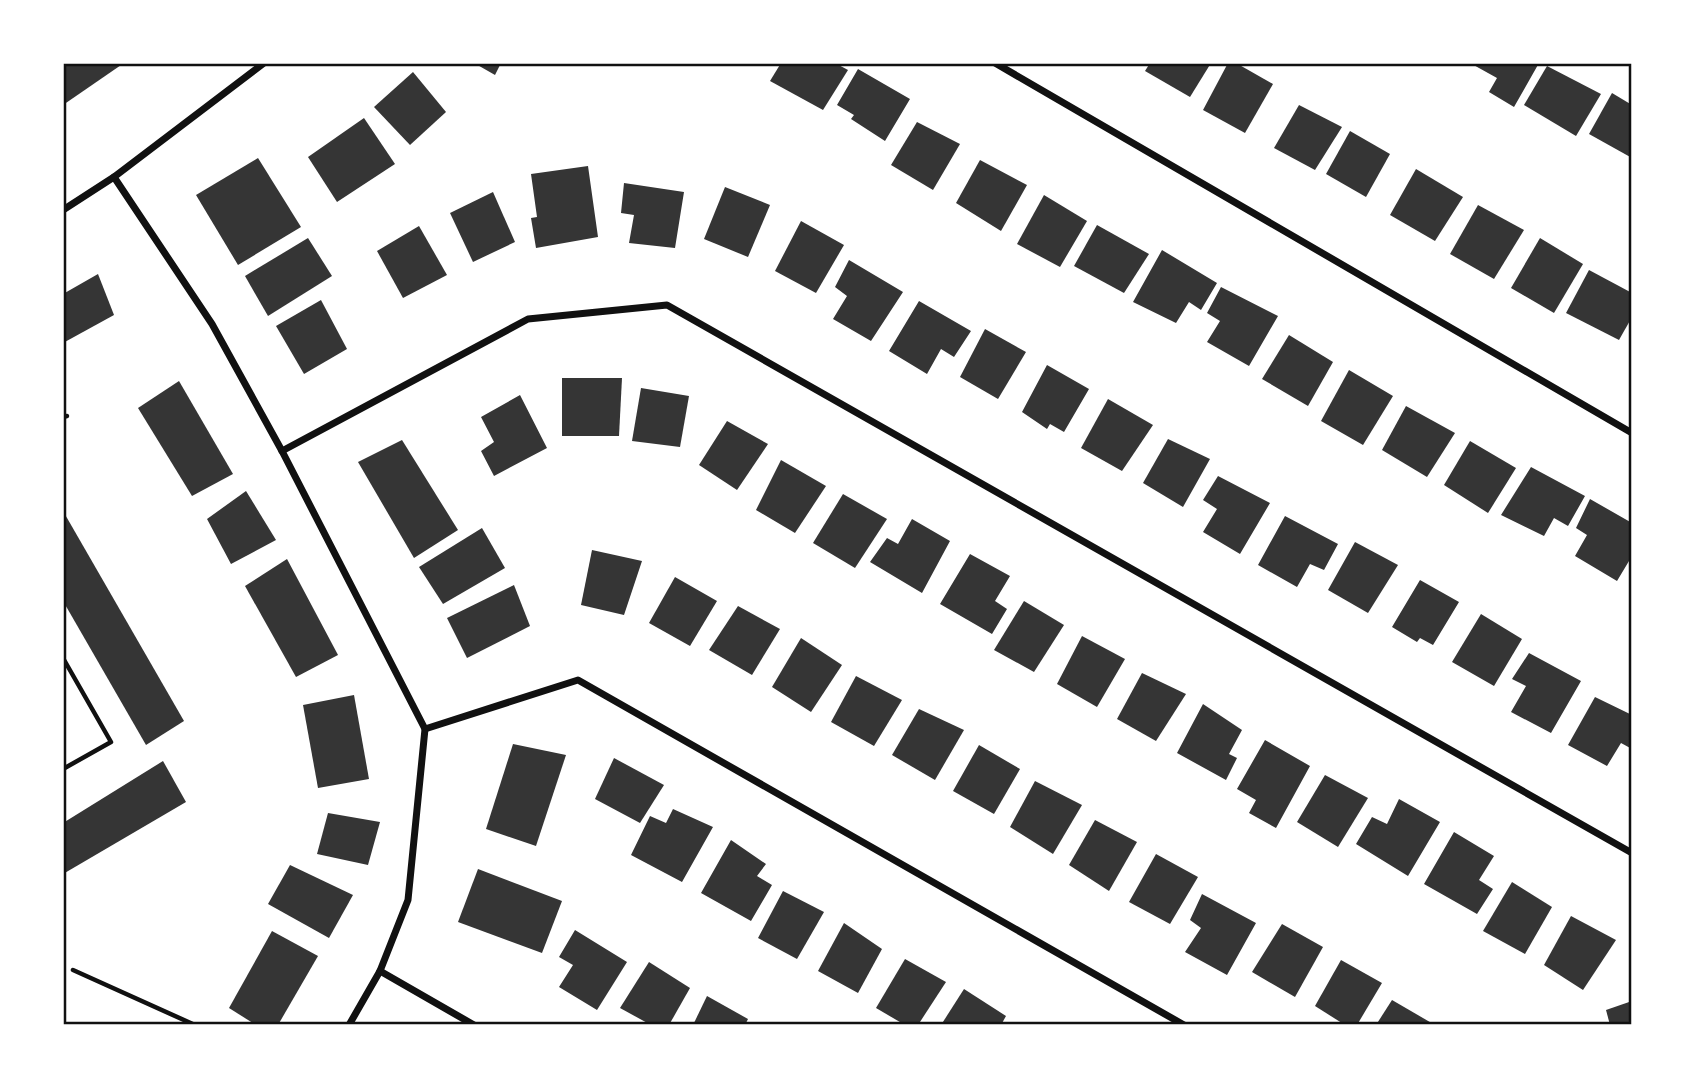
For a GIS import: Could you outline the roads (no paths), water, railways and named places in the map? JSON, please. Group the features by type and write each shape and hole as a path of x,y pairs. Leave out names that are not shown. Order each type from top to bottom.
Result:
{"street":[{"path":"63,210 114,177 264,63"},
{"path":"995,63 1632,433"},
{"path":"114,177 212,324 282,451 425,729 408,900 380,971 349,1025"},
{"path":"282,451 528,319 667,305 1632,853"},
{"path":"425,729 578,680 1184,1025"},
{"path":"380,971 474,1025"}]}
